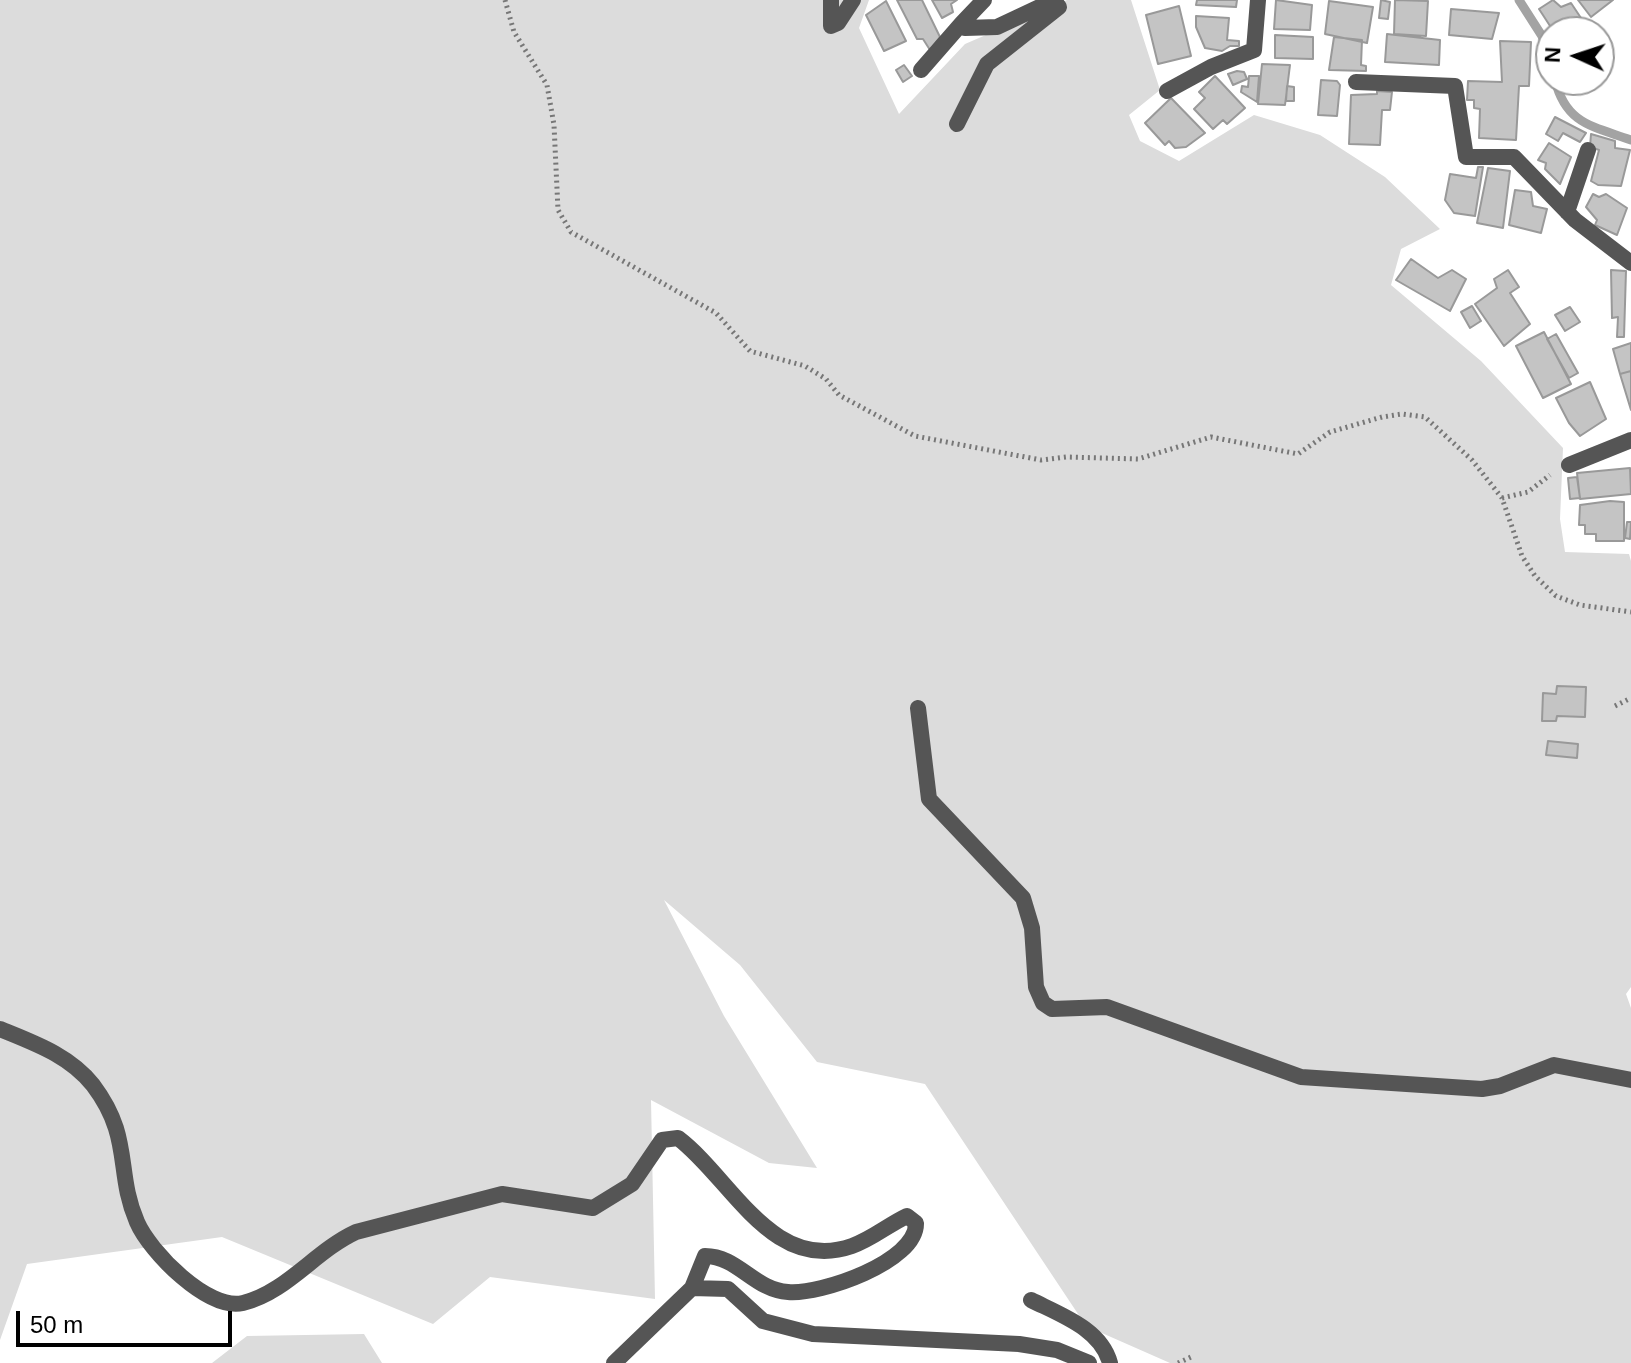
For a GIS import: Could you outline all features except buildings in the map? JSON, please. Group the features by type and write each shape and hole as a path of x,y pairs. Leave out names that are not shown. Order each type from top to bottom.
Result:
{"street":[{"path":"831,0 831,26 838,23 853,0"},
{"path":"921,70 984,0"},
{"path":"1167,91 1211,67 1254,50 1258,0"},
{"path":"957,124 987,64 1059,5 1048,3 997,27 980,30 962,23"},
{"path":"1356,82 1455,86 1466,157 1514,157 1529,168 1567,212 1631,263"},
{"path":"1567,212 1588,150"},
{"path":"1569,465 1631,440"},
{"path":"918,708 929,799 1023,898 1032,928 1036,987 1043,1003 1052,1009 1107,1007 1301,1077 1482,1089 1500,1086 1554,1065 1631,1080"},
{"path":"0,1029 54,1053 74,1065 91,1083 118,1128 138,1223 182,1276 219,1302 232,1305 261,1297 341,1239 356,1232 472,1200 517,1195 593,1208 632,1184 646,1159 662,1140 670,1137 678,1138 689,1146 753,1216 798,1248 814,1251 839,1249 872,1237 907,1216 916,1223 909,1244 895,1256 868,1272 814,1290 788,1293 770,1288 721,1256 705,1256 692,1288 614,1363"},
{"path":"692,1288 728,1289 753,1314 782,1328 813,1334 1019,1344 1057,1350 1089,1363"},
{"path":"1031,1300 1094,1335 1106,1349 1110,1363"}],"path":[{"path":"505,0 514,32 547,85 558,210 571,232 716,313 750,351 805,366 826,379 839,395 905,431 996,454 1041,460 1138,459 1211,437 1298,454 1330,432 1402,414 1425,417 1472,460 1502,498 1522,556 1535,576 1556,596 1580,605 1631,612"},
{"path":"1502,498 1528,492 1569,465"},
{"path":"1615,706 1631,698"},
{"path":"1178,1363 1191,1357"}],"shaded area":[{"path":"0,0 869,0 859,28 899,114 965,44 1067,0 1131,0 1160,90 1129,115 1140,141 1179,161 1254,115 1320,135 1385,177 1440,229 1401,249 1391,285 1481,361 1563,448 1560,519 1565,552 1629,554 1631,561 1631,987 1626,994 1631,1008 1631,1363 1170,1363 1086,1326 925,1084 817,1062 740,965 664,900 724,1016 817,1168 769,1163 651,1100 655,1299 490,1277 433,1324 222,1237 27,1264 0,1340"},
{"path":"364,1334 382,1363 212,1363 247,1336"}],"waterway":[{"path":"1519,0 1535,25"},
{"path":"1561,96 1582,121 1631,140"}]}
